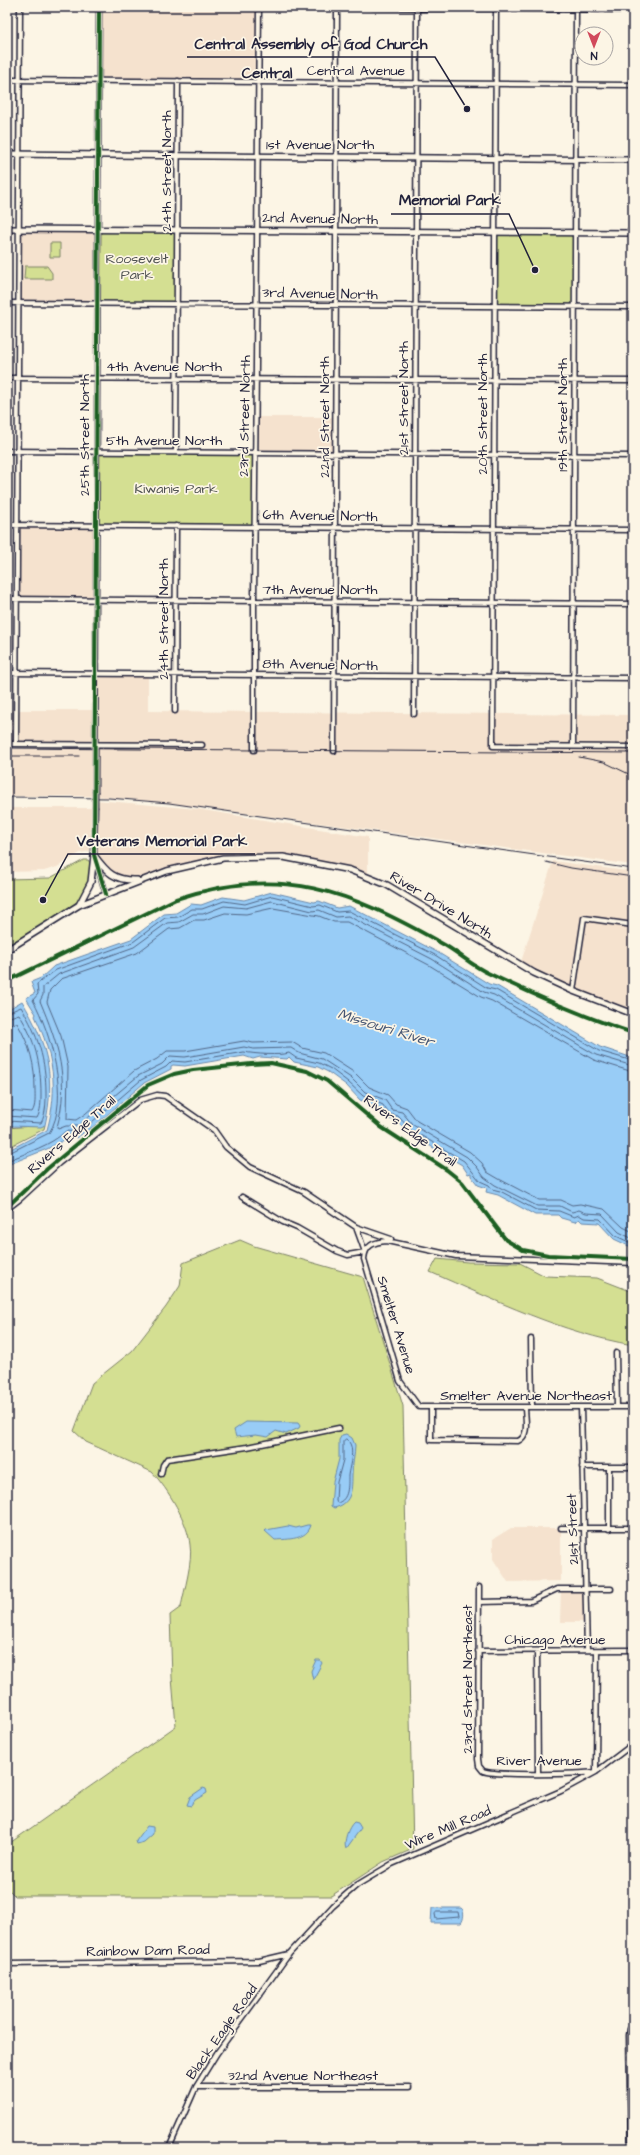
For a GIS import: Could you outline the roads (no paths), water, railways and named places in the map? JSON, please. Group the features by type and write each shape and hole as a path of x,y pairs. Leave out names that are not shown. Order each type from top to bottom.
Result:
{"main road":[{"name":"1st Avenue North","path":"7,154 633,160"},
{"name":"2nd Avenue North","path":"7,229 575,234 633,233"},
{"path":"94,855 103,867 118,878 124,880 143,879"},
{"path":"79,905 91,882 94,855"},
{"name":"River Drive North","path":"7,950 79,905 143,879 204,862 242,857 290,858 350,870 405,894 476,940 534,973 573,991 633,1014"}],"street":[{"path":"16,744 18,154 20,7"},
{"name":"25th Street North","path":"94,855 96,744 96,377 99,7"},
{"name":"23rd Street North","path":"254,750 254,527 256,453 258,7"},
{"name":"22nd Street North","path":"334,751 337,7"},
{"path":"373,7 576,8 633,10"},
{"name":"21st Street North","path":"414,714 417,7"},
{"name":"20th Street North","path":"496,8 493,746 573,746"},
{"name":"19th Street North","path":"573,746 573,381 576,8"},
{"name":"Central Avenue","path":"7,80 633,85"},
{"name":"24th Street North","path":"176,452 178,81"},
{"name":"3rd Avenue North","path":"7,304 633,307"},
{"name":"4th Avenue North","path":"7,378 96,377 633,381"},
{"name":"5th Avenue North","path":"7,451 633,456"},
{"name":"6th Avenue North","path":"7,525 633,530"},
{"name":"24th Street North","path":"175,711 176,526"},
{"name":"7th Avenue North","path":"7,599 633,604"},
{"name":"8th Avenue North","path":"7,673 633,678"},
{"path":"7,744 202,745"},
{"path":"573,746 633,747"},
{"path":"94,855 106,894"},
{"path":"573,991 584,918 633,925"},
{"path":"7,1209 59,1163 140,1100 157,1095 165,1096 214,1130 226,1147 250,1167 304,1192 356,1227 398,1242 425,1250 456,1256 633,1263"},
{"path":"242,1197 283,1222 297,1228 337,1251 348,1255 365,1252 368,1246 377,1242 398,1242"},
{"name":"Smelter Avenue","path":"356,1227 365,1252 367,1270 400,1381 419,1407"},
{"path":"531,1339 532,1407"},
{"path":"616,1353 617,1407"},
{"name":"Smelter Avenue Northeast","path":"419,1407 633,1407"},
{"path":"431,1407 430,1440 518,1441 523,1439 526,1435 525,1407"},
{"name":"21st Street","path":"581,1407 587,1650"},
{"path":"161,1474 166,1459 247,1447 339,1428"},
{"path":"582,1466 633,1467"},
{"path":"609,1467 609,1528"},
{"path":"561,1528 633,1528"},
{"name":"23rd Street Northeast","path":"479,1587 478,1759 479,1766 483,1771"},
{"path":"479,1602 531,1601 557,1589 611,1589"},
{"name":"Chicago Avenue","path":"478,1651 633,1650"},
{"path":"537,1651 538,1773"},
{"path":"596,1772 597,1651"},
{"name":"Wire Mill Road","path":"289,1954 333,1906 357,1885 392,1864 562,1790 596,1772 633,1744"},
{"name":"River Avenue","path":"483,1771 538,1773 596,1772"},
{"name":"Rainbow Dam Road","path":"7,1964 259,1961 289,1954"},
{"name":"Black Eagle Road","path":"169,2148 196,2087 217,2053 289,1954"},
{"path":"594,2148 632,2147 629,2035 633,2025"},
{"name":"32nd Avenue Northeast","path":"196,2087 409,2087"}],"water":[{"name":"Missouri River","path":"272,892 314,902 319,901 337,908 349,906 437,952 489,984 497,986 600,1047 633,1058 633,1248 614,1239 599,1223 582,1222 579,1219 575,1222 561,1218 558,1215 535,1215 498,1195 486,1192 487,1188 478,1185 471,1176 471,1173 468,1174 462,1165 407,1132 396,1120 387,1119 380,1108 360,1100 346,1085 328,1072 318,1067 294,1062 289,1057 287,1059 260,1057 253,1059 244,1056 185,1066 173,1065 171,1066 171,1069 144,1083 94,1126 76,1138 74,1135 67,1135 66,1139 47,1149 7,1165 7,1151 47,1130 53,1100 50,1058 35,1016 36,1014 26,998 35,993 31,982 41,978 54,966 131,939 164,914 176,913 191,904 201,905 223,897 244,900"},
{"path":"22,1001 38,1031 47,1060 50,1091 45,1125 41,1127 12,1126 7,1124 7,1010"},
{"path":"246,1422 298,1423 300,1426 299,1428 286,1434 276,1431 268,1437 256,1435 236,1437 234,1430"},
{"path":"346,1434 352,1438 355,1445 352,1468 352,1487 347,1500 340,1506 334,1508 331,1506 333,1482 339,1459 339,1440 342,1435"},
{"path":"311,1525 306,1534 291,1539 275,1540 265,1531 288,1526 296,1528"},
{"path":"316,1660 320,1660 322,1663 313,1680 311,1671"},
{"path":"203,1788 206,1789 207,1793 195,1800 191,1806 187,1805 190,1797"},
{"path":"354,1822 358,1823 361,1828 346,1849 345,1843 347,1835"},
{"path":"147,1826 153,1827 153,1834 144,1842 137,1844 136,1841"},
{"path":"432,1908 461,1908 464,1913 463,1920 461,1923 431,1923"}],"railway":[{"path":"7,748 633,753"},
{"path":"7,756 79,756"},
{"path":"579,757 604,762 633,776"},
{"path":"7,797 109,798 169,803 633,869"},
{"path":"546,862 571,868 633,877"}],"place":[{"name":"Central Assembly of God Church","path":"467,109"},
{"name":"Memorial Park","path":"535,270"},
{"name":"Veterans Memorial Park","path":"43,900"}],"district":[{"name":"Central","path":"267,73"}],"park label":[{"name":"Roosevelt Park","path":"137,268"},
{"name":"Kiwanis Park","path":"176,489"}]}
